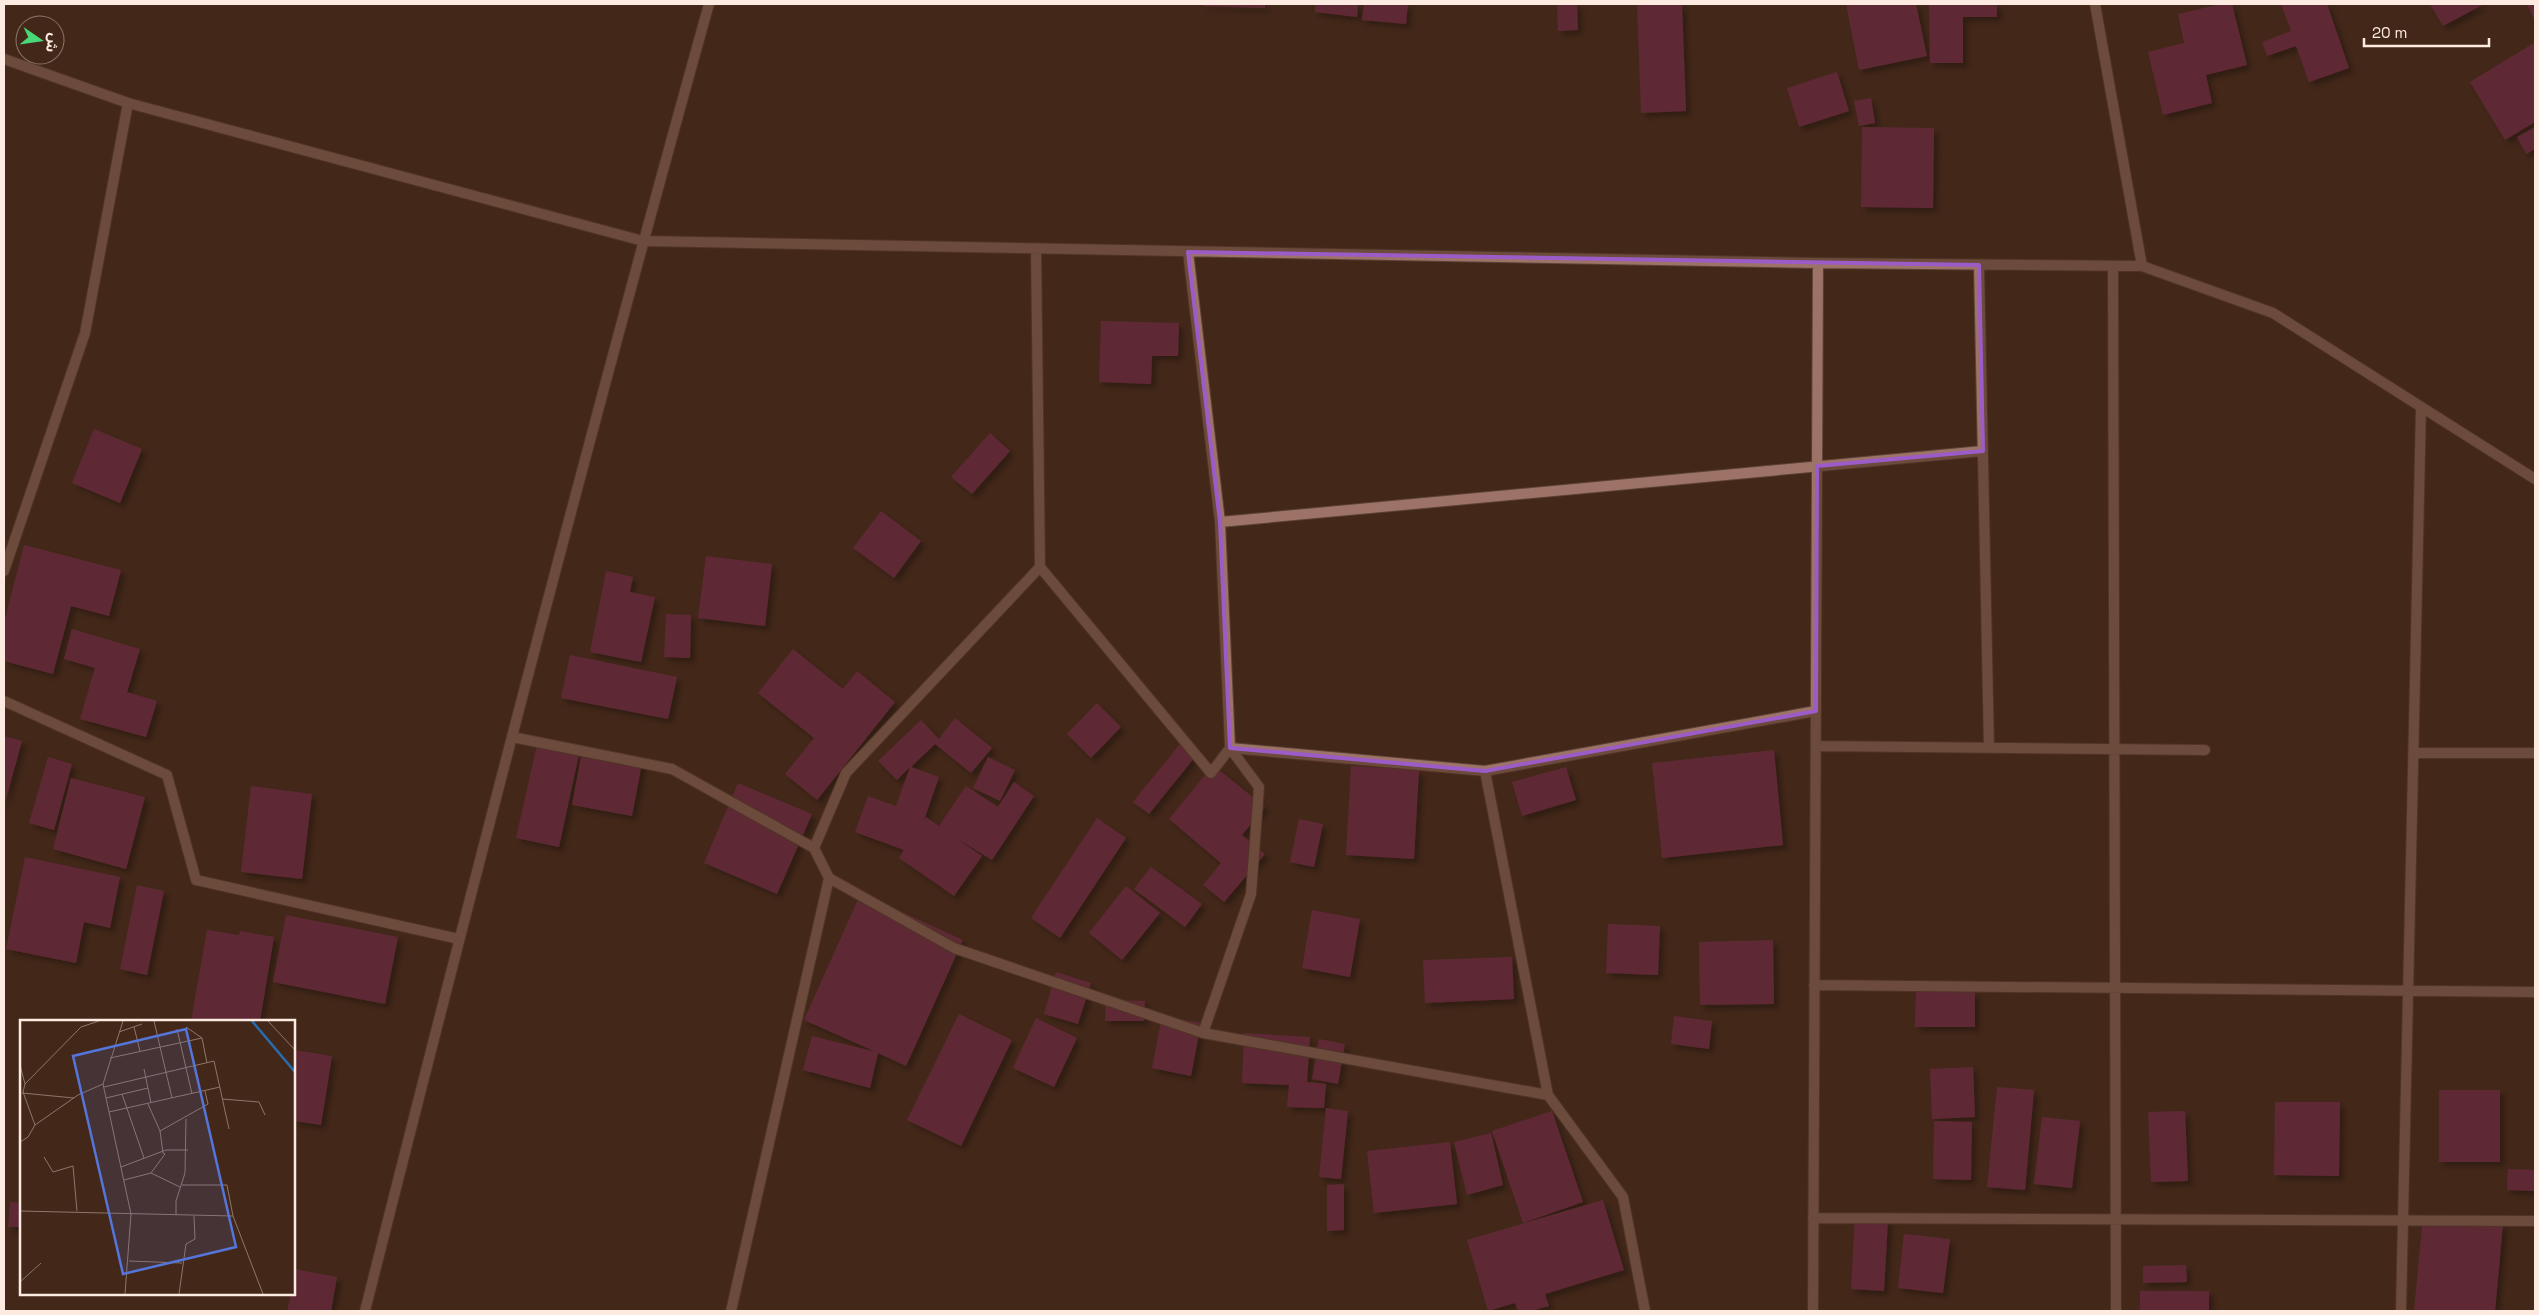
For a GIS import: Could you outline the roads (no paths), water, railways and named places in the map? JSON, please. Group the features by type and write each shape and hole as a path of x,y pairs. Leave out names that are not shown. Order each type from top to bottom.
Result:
{"street":[{"path":"365,1311 512,736 708,4"},
{"path":"2095,4 2142,266"},
{"path":"4,59 128,103 643,241 1818,263 2142,266 2273,313 2535,479"},
{"path":"4,571 85,333 128,103"},
{"path":"1036,249 1040,567 1211,773 1230,748"},
{"path":"1188,252 1220,522 1230,748 1259,787 1251,894 1203,1033"},
{"path":"1813,1311 1818,263"},
{"path":"1978,265 1989,748"},
{"path":"2113,266 2116,1311"},
{"path":"2401,1311 2421,407"},
{"path":"1220,522 1983,451"},
{"path":"814,848 846,773 1040,567"},
{"path":"4,701 166,775 196,880 459,939"},
{"path":"1230,748 1485,771 1816,711"},
{"path":"512,736 672,769 814,848 828,878 954,948 1203,1033 1548,1095"},
{"path":"1816,746 2205,750"},
{"path":"2413,753 2535,753"},
{"path":"1485,771 1548,1095 1623,1197 1645,1311"},
{"path":"731,1311 828,878"},
{"path":"1814,985 2535,992"},
{"path":"1813,1218 2535,1221"}]}
